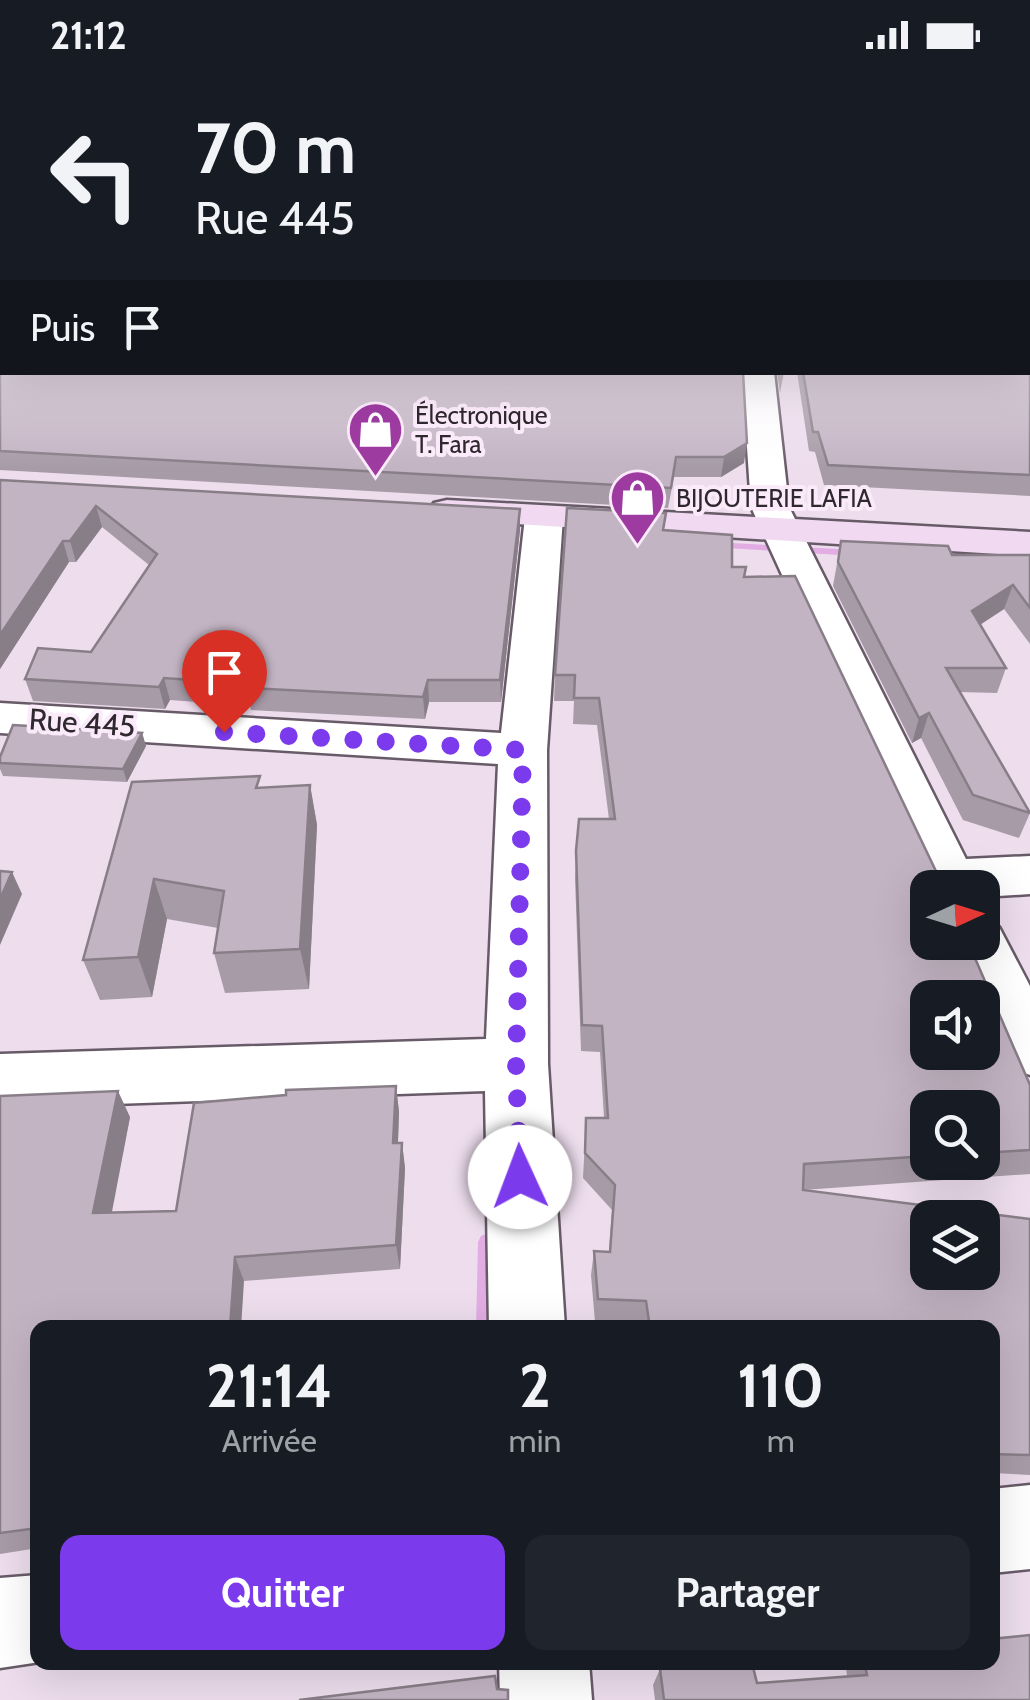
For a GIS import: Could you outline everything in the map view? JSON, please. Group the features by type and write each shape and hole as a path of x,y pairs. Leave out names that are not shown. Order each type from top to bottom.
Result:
{"main road":[{"path":"1030,519 776,519 544,517 412,497 776,519 1030,544"}],"street":[{"path":"758,375 776,519 944,870"},
{"path":"527,1320 516,1064 523,750 544,517"},
{"name":"Rue 445","path":"0,718 523,750"},
{"path":"1000,878 1030,875"},
{"path":"988,960 1030,1049"},
{"path":"0,1081 516,1064"},
{"path":"1000,1529 1030,1527"},
{"path":"0,1623 30,1621"},
{"path":"544,1670 546,1700"}],"building":[{"path":"0,375 743,375 747,443 724,457 676,457 671,488 0,451"},
{"path":"804,375 1030,375 1030,475 828,465 818,432 813,432"},
{"path":"0,480 520,509 500,680 428,680 423,697 247,688 248,684 164,678 159,687 25,679 38,648 91,652 157,554 96,506 70,541 63,541 0,635"},
{"path":"567,508 666,513 663,530 732,535 732,567 746,567 744,577 795,576 935,870 910,870 910,960 976,960 984,980 910,980 910,1070 1000,1070 1000,1016 1030,1085 1030,1150 1000,1152 1000,1090 910,1090 910,1157 804,1164 803,1190 910,1204 910,1290 1000,1290 1000,1215 1030,1219 1030,1455 1000,1454 1000,1320 649,1320 646,1301 598,1299 594,1251 610,1252 615,1185 585,1153 586,1118 608,1118 602,1026 582,1025 576,851 579,819 615,819 599,698 574,698 575,675 555,675"},
{"path":"841,541 948,546 952,555 1030,555 1030,608 1013,585 972,611 1006,668 946,668 1030,813 973,795 929,713 919,718 838,562"},
{"path":"13,725 142,733 123,769 0,763"},
{"path":"260,776 256,788 310,785 300,949 214,953 224,891 154,879 138,957 83,960 132,782"},
{"path":"0,871 12,872 0,899"},
{"path":"396,1086 393,1143 402,1143 396,1245 235,1257 231,1320 30,1320 30,1529 0,1533 0,1096 118,1091 93,1213 176,1211 194,1103 286,1095 286,1090"},
{"path":"1030,1635 1030,1700 664,1700 660,1670 754,1670 757,1683 867,1675 866,1670 1000,1670 1000,1638"},
{"path":"495,1676 497,1689 508,1690 508,1700 299,1700"}],"waterway":[{"path":"714,545 856,553"},
{"path":"486,1320 488,1242"}],"place":[{"name":"Électronique T. Fara","path":"376,478"},
{"name":"BIJOUTERIE LAFIA","path":"637,547"}],"route":[{"path":"224,732 523,750 516,1064 520,1177"}]}
